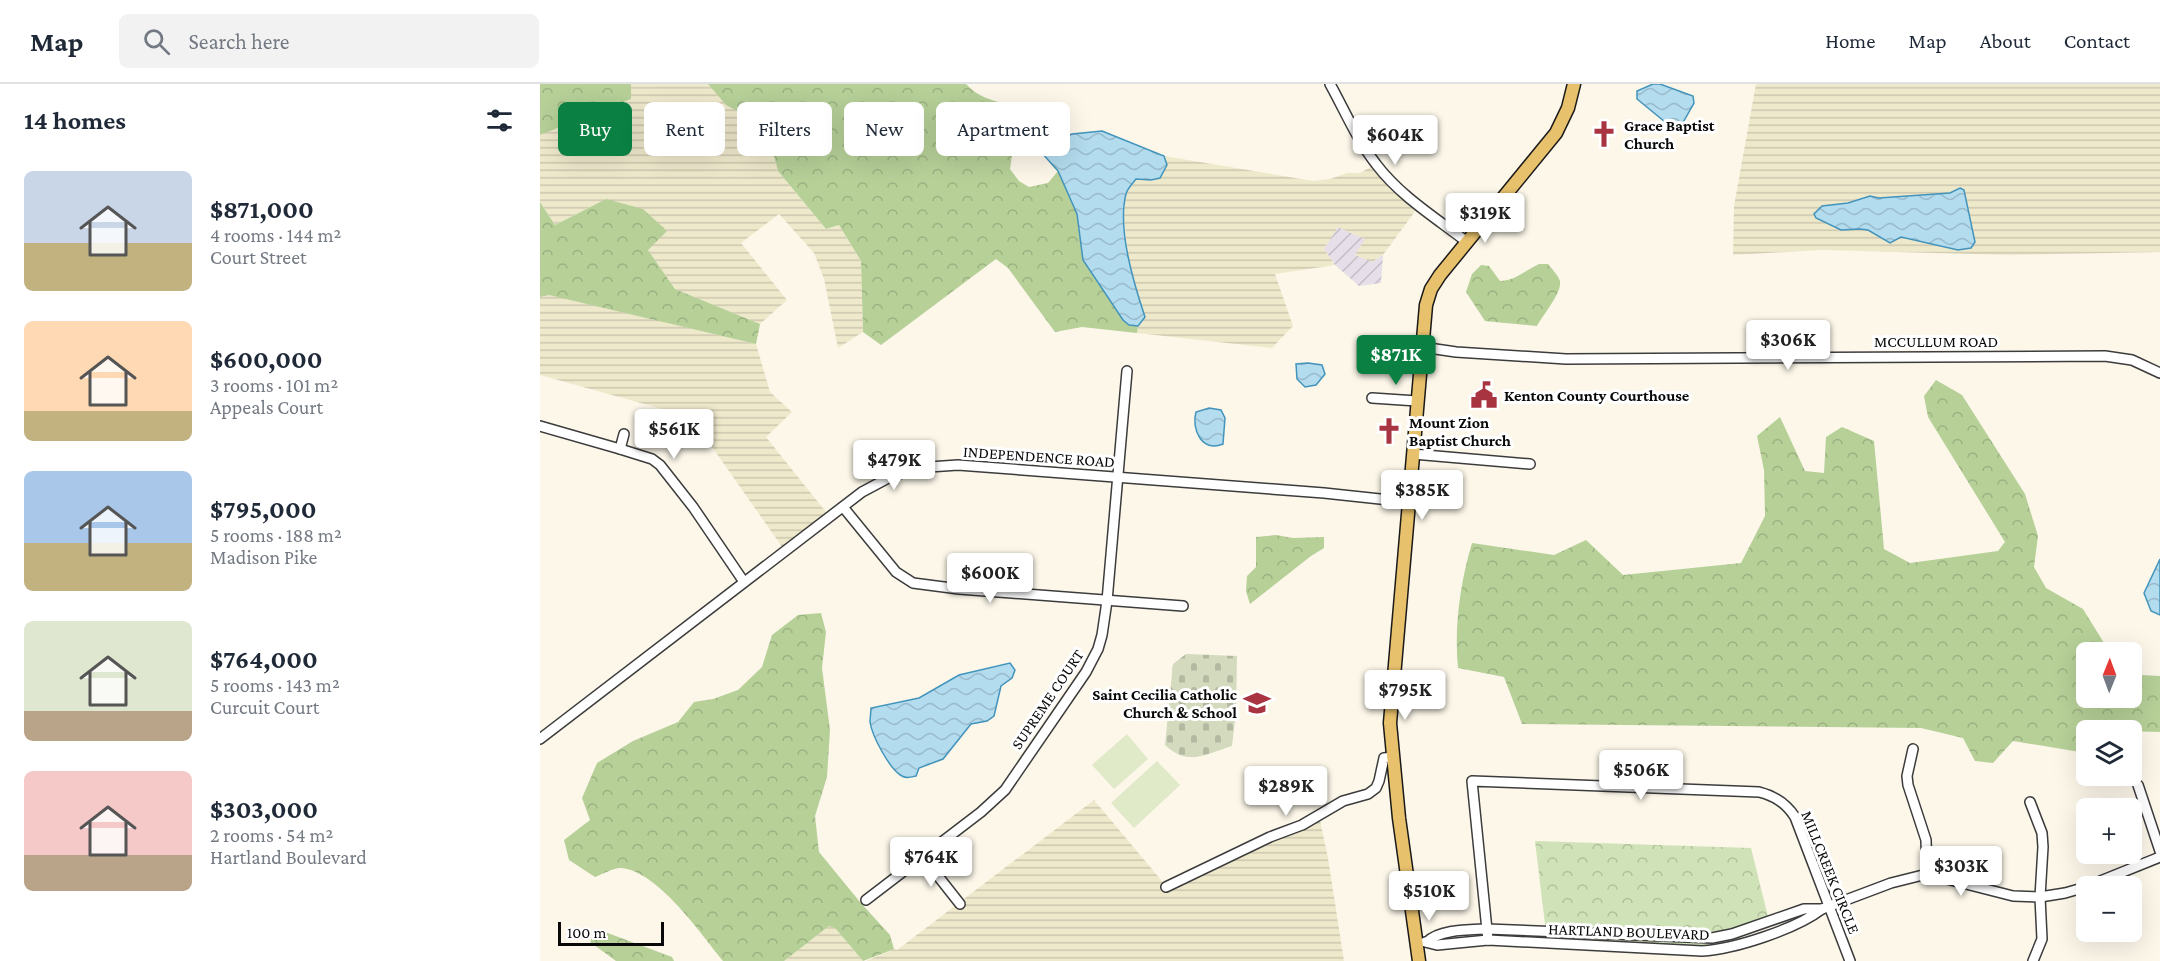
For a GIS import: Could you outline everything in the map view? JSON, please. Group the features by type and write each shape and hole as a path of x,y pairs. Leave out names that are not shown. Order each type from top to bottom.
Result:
{"main road":[{"path":"1419,961 1422,942 1399,818 1390,723 1425,314 1431,289 1440,275 1564,121 1571,102 1574,84"}],"street":[{"path":"1330,84 1364,147 1387,178 1407,197 1467,242"},
{"name":"MCCULLUM ROAD","path":"1422,347 1456,352 1566,359 2104,356 2132,360 2160,374"},
{"name":"SUPREME COURT","path":"866,900 981,812 1005,790 1086,672 1098,650 1107,601 1127,371"},
{"path":"1372,398 1418,401"},
{"path":"540,426 652,459 660,465 693,507 744,582"},
{"path":"620,449 624,434"},
{"path":"1413,454 1530,465"},
{"name":"INDEPENDENCE ROAD","path":"540,740 862,492 892,476 936,466 988,467 1408,502"},
{"path":"843,507 896,572 913,583 959,589 1183,606"},
{"path":"1913,749 1907,776 1908,785 1926,840 1927,874"},
{"path":"1166,887 1270,837 1302,825 1343,801 1368,794 1376,788 1384,758 1393,757"},
{"name":"MILLCREEK CIRCLE","path":"1488,940 1472,781 1759,792 1768,794 1783,803 1795,817 1826,908 1850,961"},
{"path":"2138,786 2160,851"},
{"path":"2030,802 2042,833 2040,897 2042,939 2033,961"},
{"path":"923,857 960,904"},
{"name":"HARTLAND BOULEVARD","path":"2114,876 2160,857"},
{"name":"HARTLAND BOULEVARD","path":"1422,942 1437,945 1488,940 1718,950 1733,947 1808,920 1826,908 1891,883 1927,874 2000,894 2040,897 2076,890"},
{"name":"HARTLAND BOULEVARD","path":"1422,942 1433,936 1487,929 1712,938 1732,934 1804,909 1826,908"}],"shaded area":[{"path":"631,84 708,84 723,102 644,102 644,156 725,156 725,104 737,111 737,156 774,156 778,171 826,229 839,225 861,261 863,332 838,348 824,279 814,253 779,214 741,243 787,300 760,324 675,289 648,250 606,199 555,225 540,202 540,135 558,128 558,156 632,156 632,102 623,102 631,99"},
{"path":"1756,84 2160,84 2160,252 2009,255 1822,250 1733,255 1734,206"},
{"path":"1164,156 1313,181 1330,179 1347,173 1360,173 1376,164 1419,206 1383,255 1372,262 1355,255 1365,239 1338,227 1324,249 1335,265 1275,274 1293,326 1272,348 1137,333 1138,326 1145,317 1129,265 1124,218 1126,192 1136,179 1151,180 1167,165"},
{"path":"1338,227 1365,239 1372,262 1383,255 1381,283 1359,286 1335,265 1324,249"},
{"path":"548,294 756,344 770,392 792,412 766,437 830,517 785,551 691,417 540,375 540,297"},
{"path":"1094,800 1167,887 1319,816 1344,961 866,961 894,949 897,950"},
{"path":"829,926 836,929 863,961 784,961"}],"green space":[{"path":"540,84 631,84 631,99 623,102 558,102 558,128 540,135"},
{"path":"708,84 966,84 986,98 1001,102 936,102 936,156 1012,156 1010,169 1019,181 1029,187 1048,183 1058,171 1077,214 1083,260 1129,325 1138,326 1137,333 1082,327 1055,332 1008,268 996,259 881,345 863,332 861,261 839,225 826,229 778,171 774,156 832,156 832,102 737,102 737,111 723,102"},
{"path":"606,199 643,209 667,231 648,250 675,289 760,324 756,344 549,295 540,297 540,202 555,225"},
{"path":"1539,264 1548,264 1560,281 1560,286 1537,326 1485,321 1466,292 1472,274 1481,265 1489,266 1500,281 1505,281"},
{"path":"1936,380 1962,395 2025,494 2038,536 2034,567 2046,588 2083,609 2103,642 2076,642 2076,708 2142,708 2142,675 2160,676 2160,732 2142,732 2142,720 2076,720 2076,751 2013,741 1993,763 1975,761 1963,738 1921,728 1522,724 1504,677 1458,668 1459,606 1472,543 1554,555 1586,540 1623,575 1741,563 1765,516 1764,470 1757,436 1780,417 1805,471 1824,473 1826,437 1842,427 1874,441 1884,549 1910,563 1998,551 2005,542 1928,417 1924,396"},
{"path":"1276,535 1293,538 1324,537 1324,548 1250,604 1246,591 1247,576 1256,567 1256,537"},
{"path":"821,613 826,632 822,668 830,730 827,777 815,816 819,852 890,935 894,949 863,961 836,929 829,926 784,961 723,961 691,920 649,880 635,872 621,868 595,877 569,860 564,840 590,820 582,798 597,763 633,741 678,722 694,702 713,699 738,690 762,667 772,635 798,615"},
{"path":"1186,654 1237,656 1236,712 1232,746 1197,757 1182,756 1165,745 1173,664"},
{"path":"1127,734 1148,759 1114,789 1092,765"},
{"path":"1157,761 1180,785 1134,828 1111,803"},
{"path":"1535,841 1751,848 1769,921 1732,934 1546,932"},
{"path":"597,929 672,957 674,961 616,961 590,942"},
{"path":"1503,933 1739,936 1740,940 1700,947 1502,936"}],"water":[{"path":"1653,84 1660,84 1693,96 1694,103 1681,126 1670,126 1637,99 1637,91"},
{"path":"1102,131 1164,156 1167,165 1160,178 1136,179 1126,194 1125,240 1145,317 1138,326 1129,325 1123,320 1083,260 1077,214 1058,171 1045,156 1070,156 1070,135"},
{"path":"1960,188 1964,190 1975,242 1971,248 1958,250 1901,237 1890,243 1868,230 1841,230 1816,218 1814,214 1822,206 1848,203 1870,196 1879,198 1950,193"},
{"path":"1296,364 1322,365 1325,374 1316,385 1305,387 1297,379"},
{"path":"1209,408 1221,410 1225,418 1223,444 1216,446 1209,445 1200,438 1195,425 1196,412"},
{"path":"2160,559 2160,615 2151,611 2144,593"},
{"path":"1010,663 1015,670 1012,678 1001,686 994,716 987,721 971,724 943,759 919,768 916,776 909,778 897,773 874,736 870,722 871,708 919,698 959,675"}],"place":[{"name":"Grace Baptist Church","path":"1604,134"},
{"name":"Kenton County Courthouse","path":"1484,395"},
{"name":"Mount Zion Baptist Church","path":"1389,431"},
{"name":"Saint Cecilia Catholic Church & School","path":"1257,703"}]}
